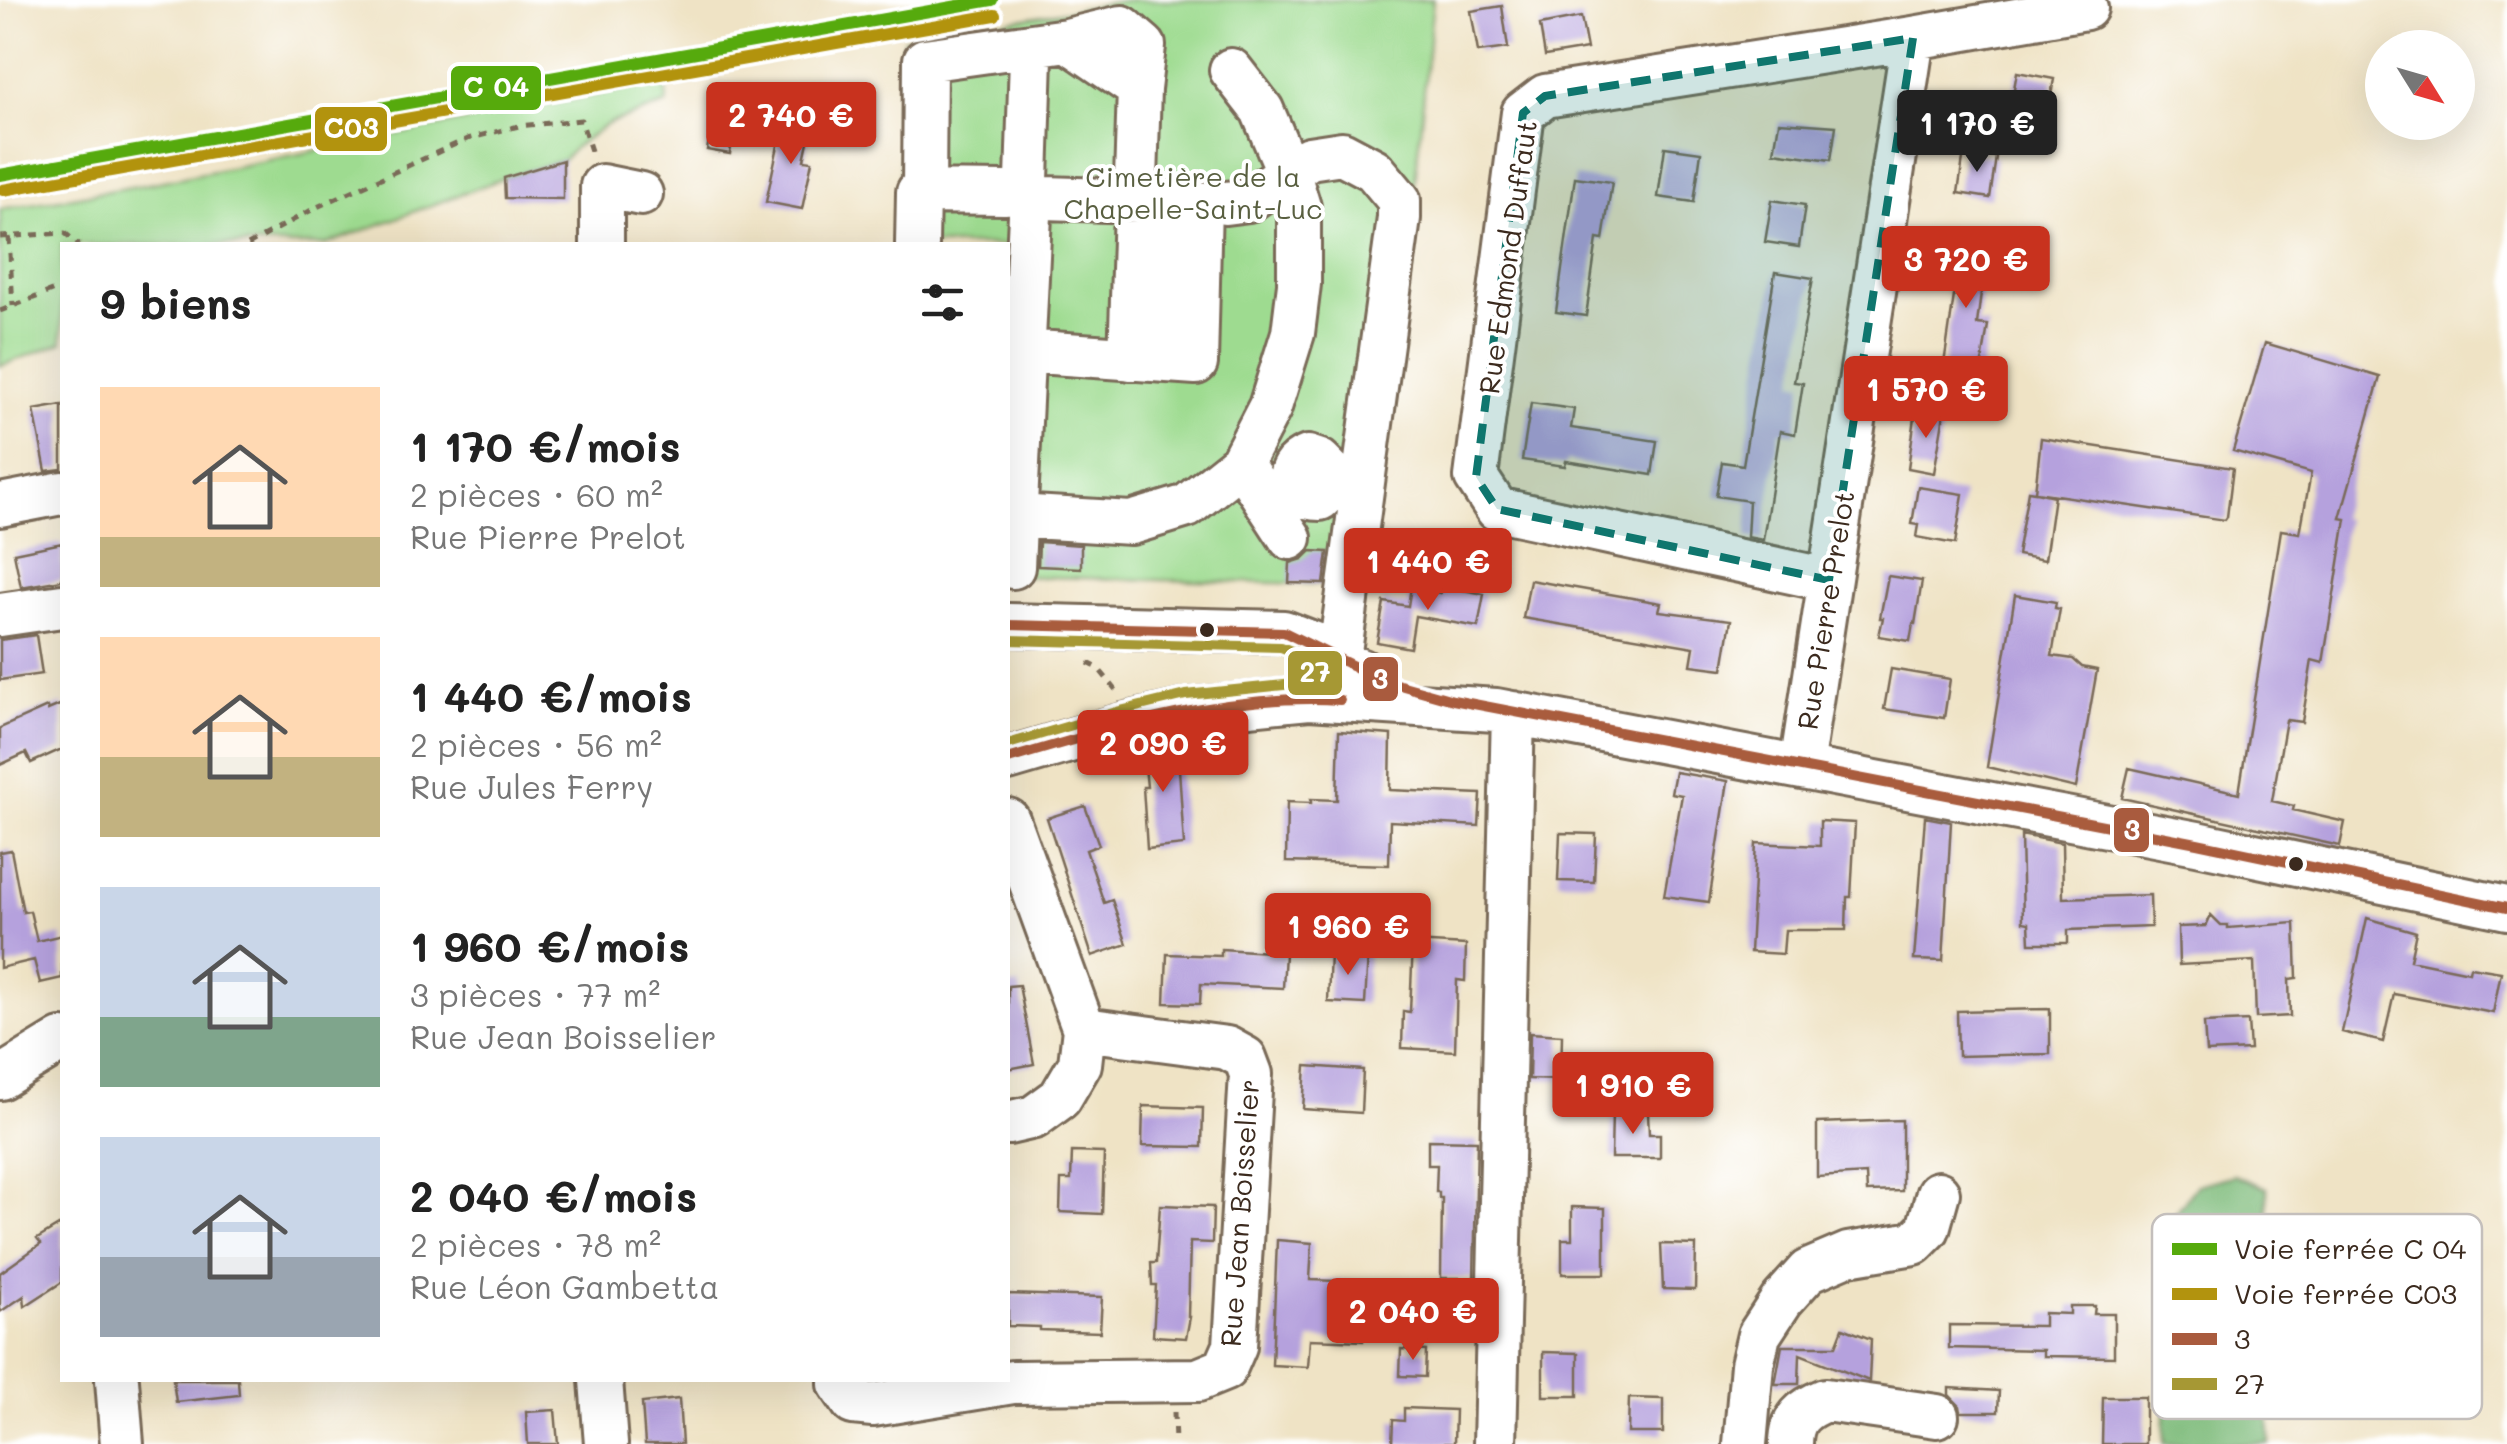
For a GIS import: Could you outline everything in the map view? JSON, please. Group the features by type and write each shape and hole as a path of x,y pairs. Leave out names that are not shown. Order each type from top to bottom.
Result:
{"street":[{"name":"Rue Edmond Duffaut","path":"1829,580 1498,509 1476,477 1522,113 1544,96 2086,8"},
{"path":"924,192 925,60 1049,48 1122,27 1144,46 1139,89 1154,201 1147,360 1018,355"},
{"name":"Rue Pierre Prelot","path":"1801,767 1913,38"},
{"path":"1049,48 1027,197 1013,541 1131,524 1188,506 1241,463 1270,407 1294,333 1300,284 1299,207 1262,110 1231,70"},
{"path":"1225,203 1249,200 1309,158 1342,152 1374,170 1399,200 1328,652 1330,676 1323,688 1309,698"},
{"path":"603,242 622,190"},
{"path":"918,242 918,192 1154,201"},
{"path":"1241,463 1285,512"},
{"path":"0,505 60,493"},
{"path":"0,615 60,606"},
{"path":"1010,625 1284,632 1388,682 1504,712 2197,842 2507,908"},
{"path":"1010,757 1124,724 1189,710 1309,698 1504,712"},
{"path":"1496,1444 1504,712"},
{"path":"1010,826 1084,1029 1080,1064 1060,1098 1034,1117 1010,1123"},
{"name":"Rue Jean Boisselier","path":"840,1382 853,1403 873,1406 1013,1382 1198,1380 1225,1369 1235,1346 1251,1074 1245,1058 1227,1048 1084,1029"},
{"path":"0,1078 60,1041"},
{"path":"1744,1444 1759,1335 1782,1300 1808,1271 1848,1254 1914,1243 1928,1229 1938,1193"},
{"path":"118,1382 122,1444"},
{"path":"601,1382 606,1444"},
{"path":"1791,1444 1796,1420 1808,1407 1825,1400 1937,1416"}],"path":[{"path":"253,242 317,207 467,138 518,126 581,120 622,190"},
{"path":"0,237 65,233 76,242"},
{"path":"9,237 13,306"},
{"path":"0,311 60,288"},
{"path":"1082,659 1098,668 1121,696"}],"highlighted area":[{"path":"1913,38 1829,580 1497,509 1476,477 1523,113 1545,96"}],"green space":[{"name":"Cimetière de la Chapelle-Saint-Luc","path":"1128,0 1433,0 1410,233 1347,585 1010,576 1010,242 898,242 904,39"},
{"path":"666,81 667,104 608,124 563,160 333,242 60,242 60,344 0,366 0,209 143,185"},
{"path":"2234,1175 2267,1188 2267,1214 2175,1214 2197,1185"},
{"path":"2165,1419 2270,1419 2270,1444 2164,1444"}],"building":[{"path":"1502,6 1508,48 1478,52 1471,11"},
{"path":"1581,17 1587,49 1545,56 1540,25"},
{"path":"2017,72 2054,79 2045,128 2008,122"},
{"path":"783,122 812,124 804,160 812,161 802,209 766,202"},
{"path":"1779,122 1836,126 1831,160 1774,152"},
{"path":"711,128 733,132 730,154 707,150"},
{"path":"1665,147 1701,152 1694,202 1658,197"},
{"path":"1964,152 1996,157 1990,198 1958,193"},
{"path":"563,160 563,199 505,198 504,178"},
{"path":"1575,177 1612,182 1603,240 1597,239 1586,316 1556,312"},
{"path":"1772,200 1805,205 1799,247 1765,242"},
{"path":"1955,241 1987,246 1977,324 1988,325 1980,376 1943,371 1956,282 1949,282"},
{"path":"1775,272 1813,278 1794,382 1803,383 1795,434 1780,431 1763,540 1747,537 1749,501 1716,496 1722,462 1743,465"},
{"path":"2265,343 2380,377 2340,518 2346,519 2323,663 2312,660 2302,722 2286,720 2272,801 2345,822 2340,846 2122,798 2129,768 2239,793 2281,530 2300,533 2311,473 2233,451"},
{"path":"1531,403 1574,409 1571,428 1657,441 1652,475 1566,461 1565,466 1522,460"},
{"path":"60,405 60,469 46,471 34,410"},
{"path":"1916,410 1944,414 1934,473 1908,468"},
{"path":"2041,438 2233,468 2227,517 2225,520 2036,492 2054,496 2045,560 2017,555 2028,491 2035,492"},
{"path":"1918,487 1963,494 1955,544 1917,537 1919,525 1912,524"},
{"path":"1039,542 1081,545 1081,568 1038,566"},
{"path":"60,543 60,580 21,587 14,553"},
{"path":"1311,551 1328,552 1324,584 1289,583 1290,563"},
{"path":"1888,576 1922,581 1910,641 1879,636"},
{"path":"1530,580 1661,603 1659,611 1731,620 1723,669 1691,665 1694,647 1523,618"},
{"path":"1441,586 1484,594 1478,627 1415,616 1410,648 1377,642 1384,602 1408,606 1411,587 1440,593"},
{"path":"2015,595 2056,602 2055,608 2060,609 2052,656 2073,659 2082,667 2097,670 2076,788 1987,767"},
{"path":"36,635 42,674 0,680 0,640"},
{"path":"1891,669 1950,679 1944,718 1884,709"},
{"path":"60,705 60,750 31,763 26,753 0,765 0,728 47,707 48,710"},
{"path":"1339,731 1391,735 1390,790 1481,794 1479,826 1390,821 1389,865 1286,862 1287,802 1337,800"},
{"path":"1180,738 1184,845 1147,849 1143,746"},
{"path":"1675,772 1728,781 1709,902 1664,896 1682,795 1671,793"},
{"path":"1085,806 1099,845 1086,850 1104,903 1112,900 1127,944 1092,956 1047,818"},
{"path":"1925,817 1951,822 1943,961 1914,960"},
{"path":"1820,821 1855,823 1846,930 1785,930 1783,954 1750,952 1756,843 1820,846"},
{"path":"1560,833 1596,834 1594,882 1558,881"},
{"path":"2021,835 2062,843 2063,898 2150,895 2151,927 2068,930 2068,943 2030,943 2029,923 2023,922"},
{"path":"11,850 23,912 30,911 37,941 60,935 60,978 40,983 34,960 0,968 0,852"},
{"path":"2211,915 2228,928 2295,923 2297,978 2289,979 2290,1016 2256,1018 2254,961 2179,965 2178,927 2206,926"},
{"path":"2367,918 2416,932 2410,960 2469,972 2470,967 2501,972 2493,1013 2394,994 2383,1042 2342,1032"},
{"path":"1413,942 1466,945 1465,981 1457,980 1455,1051 1402,1048 1403,1011 1410,1012"},
{"path":"1221,949 1285,953 1283,988 1201,984 1200,1004 1165,1003 1167,954 1221,956"},
{"path":"1330,952 1368,954 1365,1004 1328,1002"},
{"path":"1019,985 1034,1064 1010,1069 1010,986"},
{"path":"2050,1009 2050,1054 1958,1056 1957,1011"},
{"path":"2248,1021 2250,1050 2206,1052 2204,1023"},
{"path":"1530,1033 1562,1035 1561,1080 1529,1079"},
{"path":"1306,1066 1363,1070 1361,1113 1303,1109"},
{"path":"1143,1106 1203,1108 1202,1147 1142,1146"},
{"path":"1612,1112 1648,1113 1649,1134 1660,1134 1660,1158 1611,1158"},
{"path":"1902,1120 1902,1191 1867,1192 1866,1174 1817,1177 1817,1123"},
{"path":"1428,1140 1477,1141 1474,1278 1441,1278 1442,1198 1436,1192 1437,1165 1428,1165"},
{"path":"1072,1152 1104,1153 1102,1214 1060,1212 1061,1180 1071,1180"},
{"path":"1160,1205 1213,1207 1212,1243 1190,1242 1190,1317 1186,1338 1153,1336 1156,1285 1152,1285 1151,1263 1156,1263"},
{"path":"1572,1207 1605,1208 1605,1274 1562,1274 1562,1239 1572,1239"},
{"path":"60,1225 60,1283 25,1306 24,1296 0,1312 0,1273 41,1244 37,1239"},
{"path":"1277,1240 1312,1243 1310,1280 1366,1282 1363,1341 1310,1339 1308,1367 1272,1365"},
{"path":"1661,1244 1696,1245 1695,1290 1663,1289"},
{"path":"1010,1294 1102,1297 1100,1332 1010,1326"},
{"path":"2070,1306 2095,1306 2094,1314 2114,1314 2114,1357 2043,1356 2043,1350 1949,1348 1949,1325 2044,1326 2044,1313 2070,1314"},
{"path":"1843,1328 1871,1339 1869,1381 1800,1354 1799,1384 1775,1384 1782,1346 1836,1346"},
{"path":"1401,1349 1426,1351 1425,1377 1400,1376"},
{"path":"1543,1352 1578,1353 1578,1396 1543,1396"},
{"path":"173,1382 238,1382 239,1395 176,1402"},
{"path":"1949,1388 1999,1391 1998,1412 1961,1412 1949,1395"},
{"path":"2103,1397 2145,1397 2145,1444 2102,1444"},
{"path":"1629,1398 1663,1399 1663,1433 1628,1433"},
{"path":"679,1399 682,1444 645,1444 642,1403"},
{"path":"1404,1408 1455,1410 1454,1443 1392,1444 1393,1420 1404,1421"},
{"path":"555,1410 558,1444 528,1444 526,1412"}],"transit line":[{"path":"0,175 992,0"},
{"name":"3","path":"1010,625 1284,632 1382,680 1453,700 2197,843 2507,908"},
{"name":"27","path":"1010,640 1281,647 1307,657 1315,673 1304,683 1186,695 1010,743"},
{"name":"3","path":"1010,758 1130,724 1213,707 1297,699 1340,700"}],"rail line":[{"name":"C03","path":"3,190 995,15"}]}
